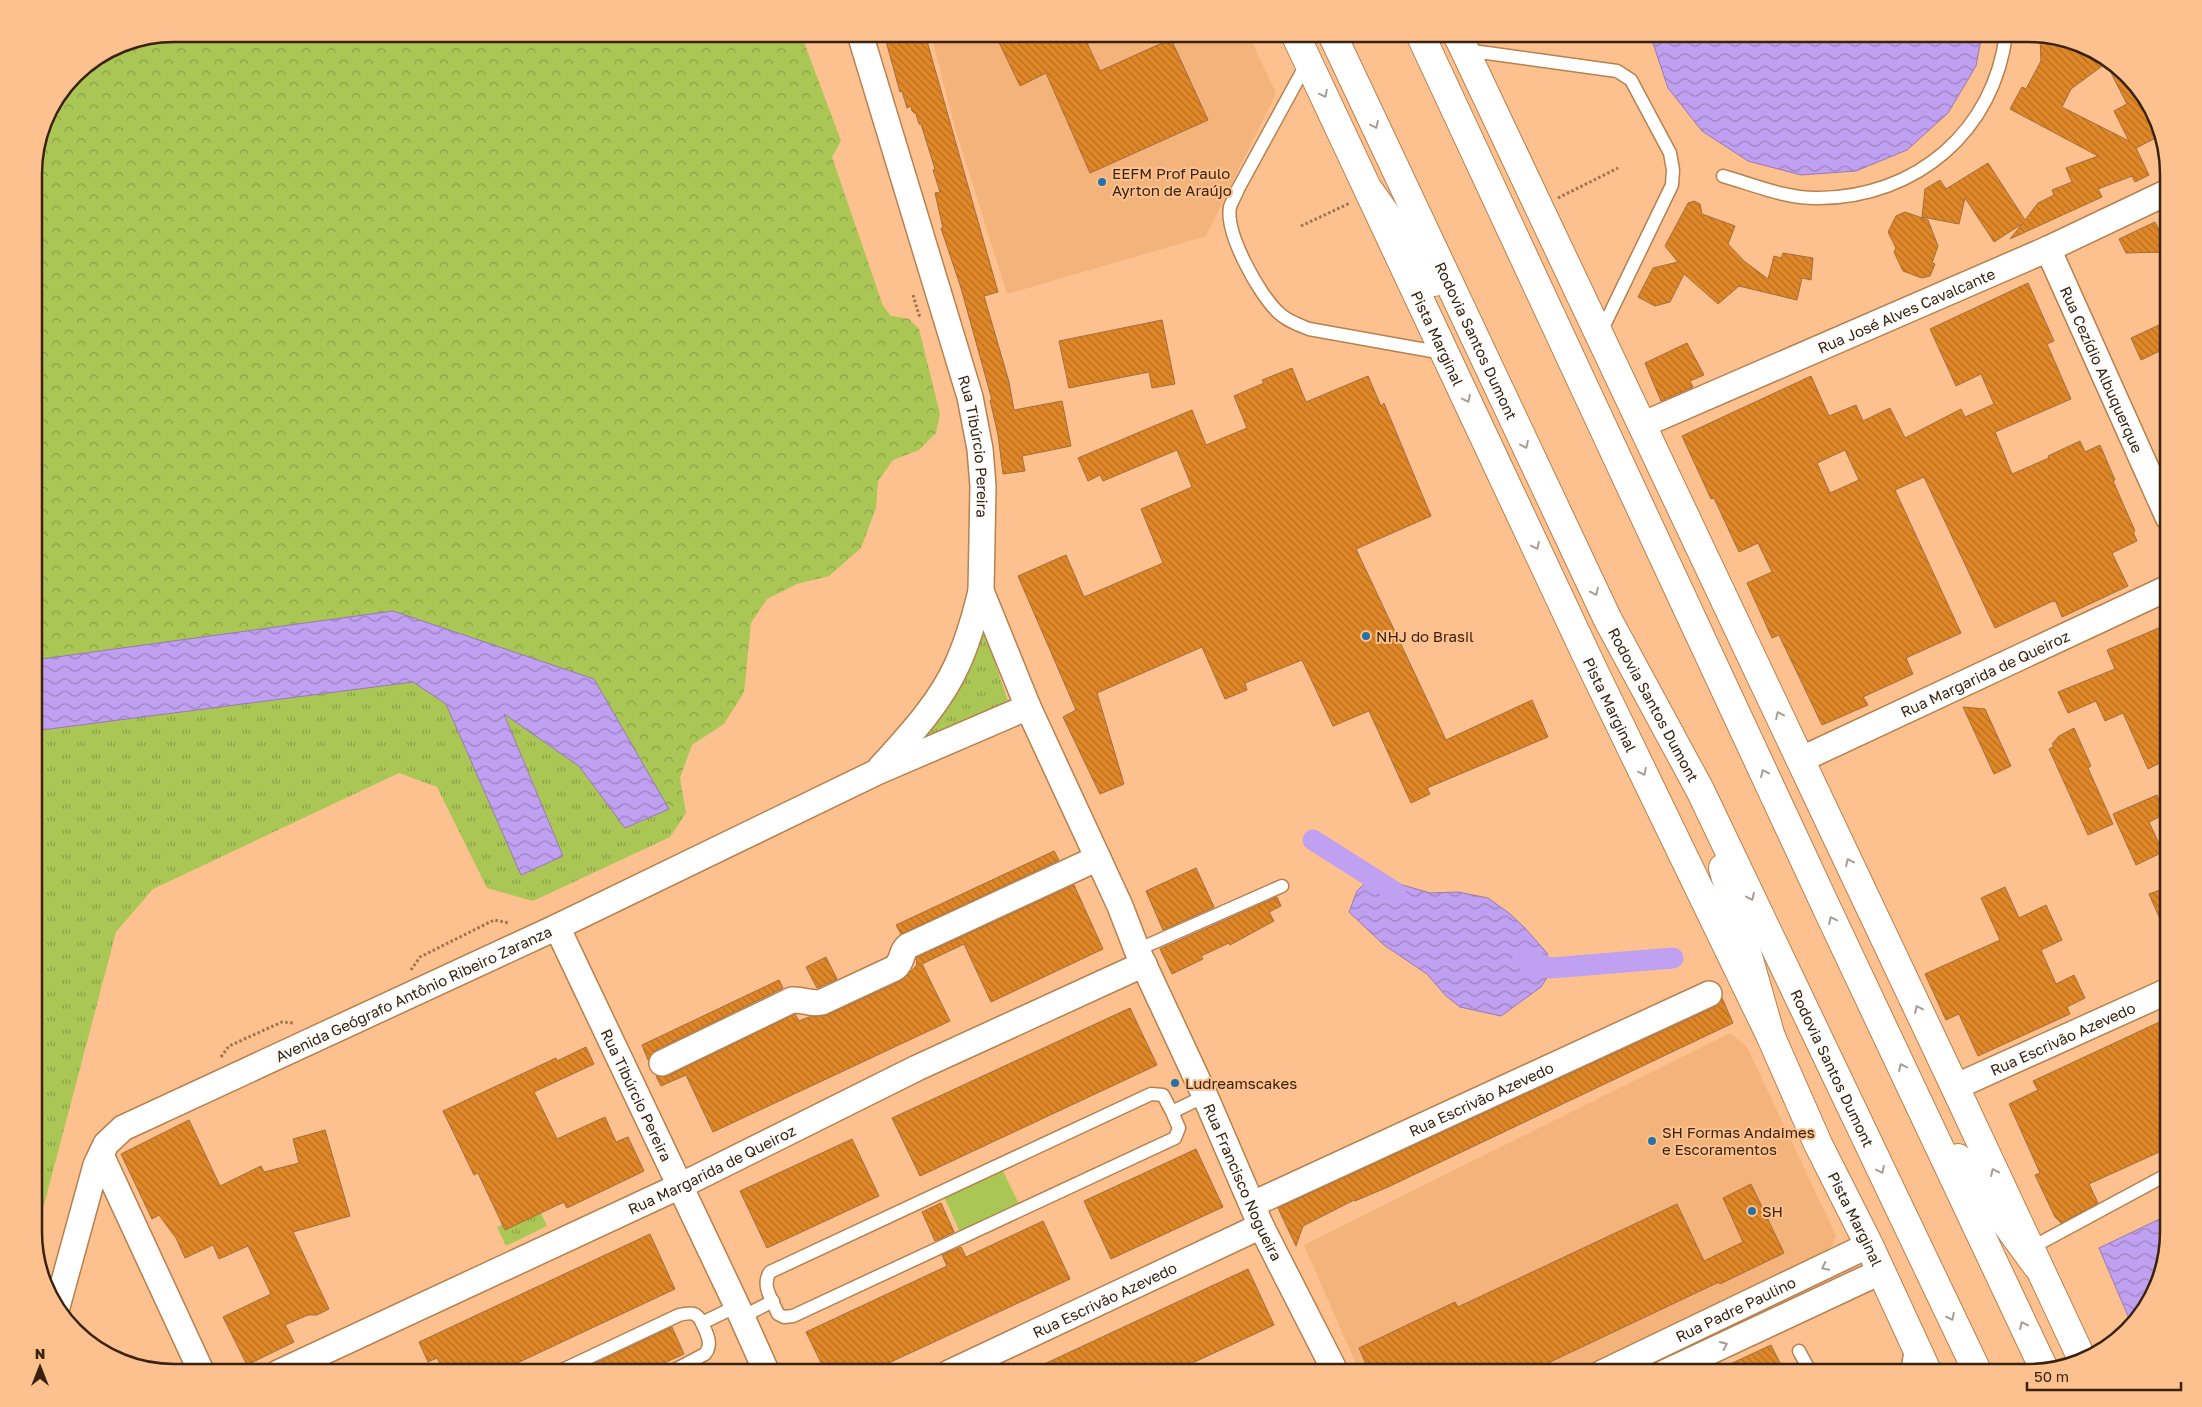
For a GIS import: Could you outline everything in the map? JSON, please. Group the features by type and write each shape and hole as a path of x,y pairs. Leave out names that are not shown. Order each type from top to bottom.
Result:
{"main road":[{"name":"Pista Marginal","path":"1299,42 1362,197 1446,353 1591,664 1771,1036 1818,1144 1924,1364"},
{"name":"Rodovia Santos Dumont","path":"1336,42 1608,620 1700,790 1974,1364"},
{"path":"1424,42 2041,1363"},
{"path":"1460,42 2079,1354"},
{"path":"1362,197 1475,338"},
{"path":"1700,790 1771,1036"},
{"path":"1920,1106 2033,1258"}],"street":[{"name":"Rua Tibúrcio Pereira","path":"862,42 970,397 980,449 983,486 981,591 1028,706 1096,855"},
{"name":"Rua José Alves Cavalcante","path":"1642,425 2048,249 2160,196"},
{"name":"Rua Cezídio Albuquerque","path":"2048,249 2160,499"},
{"name":"Avenida Geógrafo Antônio Ribeiro Zaranza","path":"877,772 913,731 946,684 956,666 971,630 981,591"},
{"name":"Rua Margarida de Queiroz","path":"1800,760 2160,592"},
{"name":"Avenida Geógrafo Antônio Ribeiro Zaranza","path":"60,1297 96,1165 106,1144 123,1128 557,927 877,772 1028,706"},
{"name":"Rua Francisco Nogueira","path":"1096,855 1257,1215 1332,1364"},
{"path":"662,1063 792,1000 803,1000 811,1003 822,1002 887,972 900,964 904,949 908,946 1096,855"},
{"name":"Rua Tibúrcio Pereira","path":"557,927 763,1364"},
{"name":"Rua Margarida de Queiroz","path":"297,1364 680,1186 1140,957"},
{"name":"Rua Escrivão Azevedo","path":"967,1364 1257,1215 1709,994"},
{"name":"Rua Escrivão Azevedo","path":"1955,1087 2160,995"},
{"path":"101,1155 198,1364"},
{"name":"Rua Padre Paulino","path":"1621,1364 1868,1246"},
{"name":"Rua Padre Paulino","path":"1683,1364 1880,1272"}],"lane":[{"path":"1474,42 1618,71 1631,80 1670,153 1673,170 1672,185 1599,336"},
{"path":"1723,176 1790,196 1818,198 1852,196 1891,186 1928,167 1960,140 1989,96 2004,52 2005,42"},
{"path":"1308,61 1238,189 1230,208 1232,232 1243,260 1278,313 1291,322 1309,329 1446,353"},
{"path":"1140,957 1282,886"},
{"path":"1151,1094 1163,1095 1172,1112 1179,1128 1175,1138 793,1316 784,1317 778,1314 765,1284 765,1278 770,1272 1151,1094"},
{"path":"1172,1112 1205,1096"},
{"path":"2033,1258 2160,1179"},
{"path":"702,1324 773,1302"},
{"path":"575,1364 679,1315 689,1313 699,1316 709,1339 708,1350 699,1359 688,1364"},
{"path":"1909,1364 1913,1341"},
{"path":"1799,1351 1806,1364"}],"path":[{"path":"1539,207 1618,168"},
{"path":"1301,226 1362,197"},
{"path":"912,290 919,315 925,319"},
{"path":"409,974 420,957 494,920 513,924"},
{"path":"216,1063 229,1046 282,1022 299,1023"}],"shaded area":[{"name":"EEFM Prof Paulo Ayrton de Araújo","path":"933,42 1252,42 1276,93 1206,236 1007,294 955,128"},
{"name":"SH Formas Andaimes e Escoramentos","path":"1730,1033 1747,1047 1836,1236 1828,1255 1591,1364 1356,1364 1304,1245"}],"green space":[{"path":"175,42 804,42 841,141 832,157 883,306 891,316 909,319 919,329 940,414 936,433 919,450 893,460 878,481 876,508 861,548 829,576 797,584 767,599 751,623 744,692 724,724 692,745 680,778 686,813 669,809 594,679 43,660 43,166 47,140 56,116 70,94 94,70 109,60 140,47"},
{"path":"982,624 1009,704 910,751"},
{"path":"413,682 446,704 521,875 563,856 504,713 579,766 625,828 669,809 686,813 670,837 533,901 487,888 437,787 399,773 153,889 116,932 43,1209 43,730"},
{"path":"1002,1169 1020,1206 961,1234 944,1197"},
{"path":"538,1207 547,1226 506,1246 497,1227"}],"water":[{"path":"1653,42 1980,42 1976,66 1948,113 1907,150 1856,171 1801,175 1748,161 1702,131 1668,88"},
{"path":"393,611 594,679 669,809 625,828 579,766 504,714 563,856 521,875 446,704 413,682 43,730 43,659"},
{"path":"1372,876 1430,893 1458,892 1488,898 1509,913 1547,953 1550,973 1541,987 1501,1016 1460,1007 1446,996 1427,974 1384,945 1349,912 1357,891"},
{"path":"2160,1219 2155,1267 2146,1291 2128,1317 2099,1248"}],"building":[{"path":"886,42 927,42 998,292 984,296 1009,382 1014,410 1062,401 1071,446 1022,456 1025,471 1003,474 998,435 990,400 992,400 961,288 941,228 943,228 935,193 940,192 933,170 935,169 921,124 919,124 911,106 907,108 902,91 900,92"},
{"path":"999,42 1087,42 1100,71 1164,42 1172,42 1208,120 1090,173 1046,73 1020,86"},
{"path":"2040,43 2062,47 2086,56 2102,66 2071,89 2062,107 2129,141 2114,111 2127,104 2111,73 2127,88 2142,109 2155,139 2136,148 2149,175 2135,182 2132,176 2098,189 2102,197 2010,239 2022,224 1994,242 1965,198 1959,224 1922,217 1925,189 1940,180 1946,189 1988,163 2025,220 2038,203 2054,195 2052,190 2072,182 2066,168 2098,156 2010,109 2022,87 2026,89 2041,61"},
{"path":"1694,201 1700,204 1702,214 1735,226 1728,244 1744,261 1768,279 1774,256 1781,258 1783,253 1813,258 1811,280 1802,278 1797,300 1739,286 1718,304 1684,274 1670,302 1655,306 1638,297 1653,268 1678,262 1665,246 1688,203"},
{"path":"1905,212 1928,220 1938,246 1932,263 1935,264 1930,276 1922,278 1903,271 1894,252 1896,248 1888,232 1896,216"},
{"path":"2155,222 2160,232 2160,252 2126,253 2119,239"},
{"path":"2028,283 2054,341 2047,344 2071,399 1995,432 2012,474 2049,458 2048,456 2080,441 2085,452 2100,445 2115,480 2113,481 2135,531 2133,532 2137,541 2112,553 2128,586 2062,617 2056,602 2053,601 1995,628 1924,477 1895,490 1961,633 1906,658 1913,674 1863,697 1868,705 1822,725 1779,635 1772,638 1747,583 1772,572 1758,543 1739,552 1714,498 1711,499 1682,436 1811,376 1829,416 1856,405 1863,421 1890,408 1905,438 1961,409 1965,417 1994,404 1981,374 1956,386 1930,329","holes":["1845,450 1859,480 1830,493 1817,463"]},
{"path":"1162,320 1175,384 1152,388 1149,372 1069,388 1059,341"},
{"path":"2160,325 2160,351 2141,360 2131,338"},
{"path":"1687,343 1704,375 1690,381 1693,387 1661,401 1645,363"},
{"path":"1292,368 1306,402 1368,376 1381,406 1384,403 1431,516 1356,549 1446,740 1532,700 1548,737 1427,788 1430,794 1411,803 1369,711 1333,726 1302,660 1245,683 1247,690 1225,699 1202,647 1097,693 1124,784 1100,794 1063,717 1076,710 1018,576 1066,555 1084,597 1163,563 1141,509 1192,487 1177,450 1103,481 1100,475 1088,481 1078,458 1192,410 1206,445 1247,428 1234,396 1264,383 1262,380"},
{"path":"2160,627 2160,763 2148,769 2123,713 2105,721 2096,701 2068,713 2058,692 2115,669 2107,650"},
{"path":"1963,707 1985,709 2011,766 1994,774"},
{"path":"2074,728 2091,766 2088,768 2113,824 2088,835 2049,749 2054,746 2052,744 2059,736"},
{"path":"2157,795 2160,802 2160,816 2149,822 2160,846 2160,853 2136,865 2113,814"},
{"path":"1054,851 1059,860 901,934 896,925"},
{"path":"1196,868 1214,907 1163,930 1146,891"},
{"path":"1074,885 1103,949 991,1002 964,944 922,964 950,1021 713,1132 686,1075 661,1086 656,1076 668,1076 795,1014 799,1021 809,1017 828,1015 901,981 917,965 916,958"},
{"path":"2005,887 2019,918 2046,905 2062,940 2041,950 2056,984 2074,975 2085,998 2067,1007 2070,1014 1978,1056 1959,1014 1946,1020 1925,974 2000,940 1981,898"},
{"path":"2160,890 2160,919 2149,894"},
{"path":"1277,897 1281,906 1269,912 1274,921 1230,945 1229,943 1201,956 1203,959 1172,974 1160,949"},
{"path":"826,957 837,979 817,988 806,967"},
{"path":"779,980 783,988 656,1050 648,1060 642,1045"},
{"path":"1722,998 1733,1023 1388,1187 1354,1200 1303,1226 1296,1246 1278,1208 1715,1007"},
{"path":"1130,1008 1157,1065 920,1176 892,1118"},
{"path":"2160,1022 2160,1152 2089,1184 2098,1203 2061,1223 2055,1217 2035,1175 2040,1173 2009,1104 2038,1090 2033,1081"},
{"path":"586,1047 594,1064 534,1092 557,1139 605,1117 616,1142 628,1137 644,1171 567,1208 564,1202 505,1230 478,1173 474,1175 443,1111 556,1058 557,1061"},
{"path":"189,1120 220,1186 261,1166 264,1172 299,1163 293,1139 325,1130 350,1216 293,1232 329,1309 317,1315 308,1315 285,1325 294,1342 246,1364 223,1317 271,1294 248,1246 219,1259 213,1245 185,1258 176,1238 159,1215 152,1219 121,1154"},
{"path":"852,1139 879,1196 767,1248 740,1191"},
{"path":"1196,1149 1223,1207 1111,1259 1084,1201"},
{"path":"1751,1184 1784,1253 1546,1364 1366,1364 1359,1348 1455,1302 1458,1307 1677,1204 1704,1261 1743,1242 1723,1198"},
{"path":"941,1203 954,1232 935,1241 922,1212"},
{"path":"1043,1221 1070,1279 886,1364 822,1364 806,1332 947,1266 942,1255 961,1247 966,1257"},
{"path":"650,1234 675,1289 515,1364 440,1364 437,1358 428,1362 419,1342"},
{"path":"1248,1269 1274,1325 1190,1364 1044,1364"},
{"path":"672,1327 684,1354 662,1364 594,1364"},
{"path":"1771,1345 1780,1364 1730,1364"}],"waterway":[{"path":"1313,840 1395,892"},
{"path":"1523,959 1551,968 1673,958"}],"place":[{"name":"EEFM Prof Paulo Ayrton de Araújo","path":"1102,182"},
{"name":"NHJ do Brasil","path":"1366,636"},
{"name":"Ludreamscakes","path":"1175,1083"},
{"name":"SH Formas Andaimes e Escoramentos","path":"1652,1141"},
{"name":"SH","path":"1752,1211"}]}
